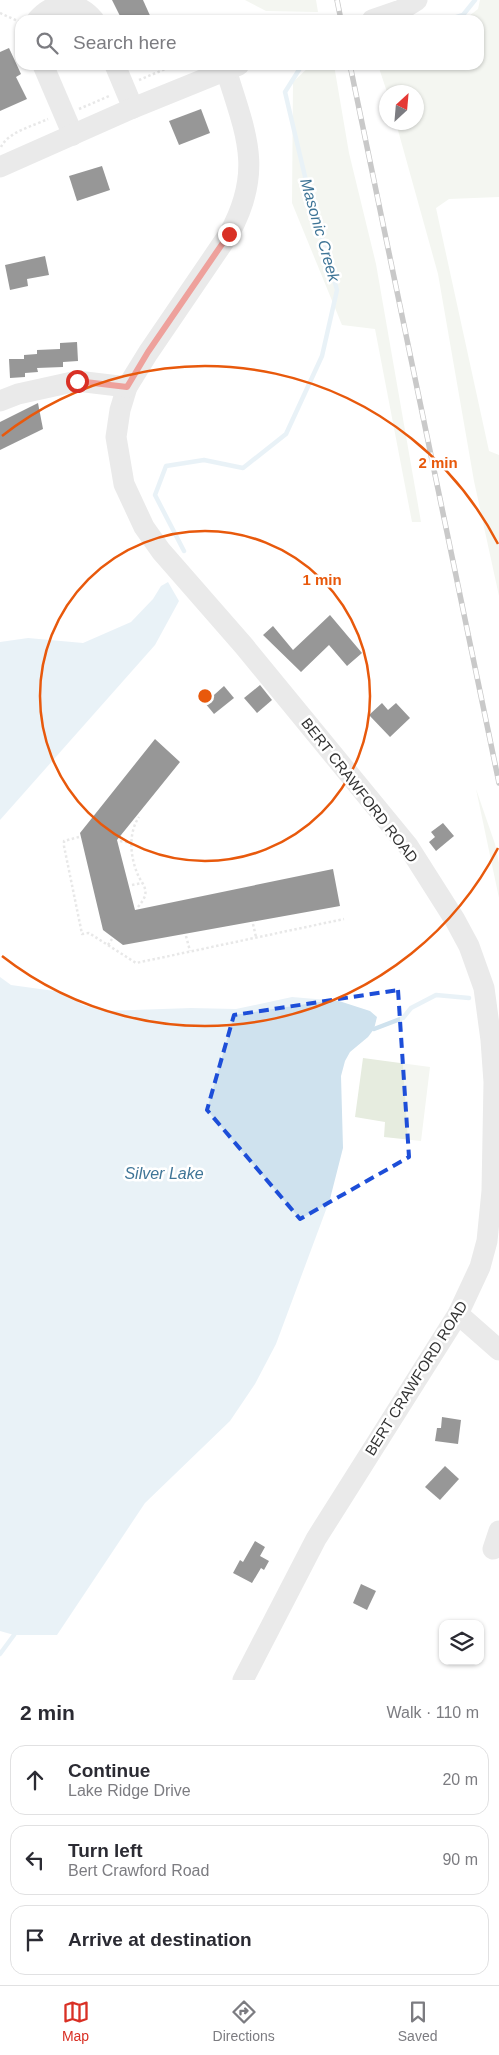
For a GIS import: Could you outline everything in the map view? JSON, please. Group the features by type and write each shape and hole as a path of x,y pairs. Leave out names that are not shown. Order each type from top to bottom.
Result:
{"street":[{"path":"386,15 401,10 417,0"},
{"path":"42,15 54,4 71,2 87,10 90,15"},
{"path":"46,70 73,135"},
{"path":"117,70 133,108"},
{"path":"0,167 133,108 228,70"},
{"name":"BERT CRAWFORD ROAD","path":"233,70 250,151 250,176 244,203 229,234 148,352 127,387 117,423 117,453 124,484 144,528 161,551 244,646 408,846 455,920 469,946 484,988 494,1082 492,1192 487,1241 480,1267 458,1314 316,1539 243,1680"},
{"path":"0,401 18,394 77,381 127,387"},
{"path":"458,1314 499,1350"}],"path":[{"path":"0,13 15,20"},
{"path":"138,81 163,70"},
{"path":"72,112 112,95"},
{"path":"0,149 5,140 12,135 54,116"},
{"path":"138,907 145,897 146,890 132,857 133,826 139,817"},
{"path":"79,837 66,839 64,846 82,934 89,933 136,963 344,919"},
{"path":"120,841 132,842"},
{"path":"132,885 142,883"},
{"path":"254,924 256,937"},
{"path":"186,936 190,951"},
{"path":"108,945 112,939"}],"highlighted area":[{"path":"398,990 409,1157 300,1219 207,1110 234,1015"}],"shaded area":[{"path":"245,0 316,0 318,12 266,11"},
{"path":"480,0 499,0 499,197 449,199 436,208 489,451 499,455 499,596 474,481 438,274 398,130 424,130 424,85 385,85 380,70 484,70 484,15 470,15 478,9"},
{"path":"306,70 335,70 349,153 376,264 421,522 412,522 375,329 342,325 292,203 293,82"},
{"path":"476,789 495,844 499,863 499,898"},
{"path":"363,1058 430,1067 421,1141 384,1137 385,1122 355,1117"}],"water":[{"path":"168,582 179,601 155,645 0,820 0,642 28,638 83,643 131,622 153,599 161,586"},
{"name":"Silver Lake","path":"0,977 11,985 62,992 83,1005 105,1011 191,1008 236,1009 292,997 339,1001 370,1011 377,1017 374,1029 368,1037 350,1052 345,1061 341,1076 343,1148 330,1199 276,1344 255,1384 230,1421 145,1503 57,1635 14,1635 0,1631"}],"building":[{"path":"112,0 143,0 150,15 120,15"},
{"path":"9,48 15,61 15,70 19,70 21,74 16,77 27,99 0,111 0,52"},
{"path":"201,109 210,133 179,145 169,121"},
{"path":"102,166 110,190 77,201 69,176"},
{"path":"45,256 49,275 27,279 28,286 10,290 5,265"},
{"path":"77,342 78,361 63,362 63,367 37,368 38,372 25,373 25,377 10,378 9,359 24,359 24,355 37,354 37,350 60,349 60,343"},
{"path":"38,403 43,429 0,450 0,422"},
{"path":"330,615 362,653 347,666 329,645 301,672 263,635 273,626 293,650"},
{"path":"260,685 272,700 257,713 244,698"},
{"path":"224,686 234,698 214,714 205,703"},
{"path":"382,703 388,710 396,703 410,718 390,737 369,715"},
{"path":"155,739 180,762 117,840 135,910 333,869 340,906 123,945 103,930 80,833"},
{"path":"443,823 454,836 436,851 429,842 435,837 431,832"},
{"path":"442,1417 461,1420 458,1444 435,1441 437,1428 441,1428"},
{"path":"445,1466 459,1479 440,1500 425,1487"},
{"path":"255,1541 265,1547 260,1556 269,1561 264,1570 261,1568 252,1583 233,1573 240,1560 243,1562"},
{"path":"361,1584 376,1591 367,1610 353,1603"}],"waterway":[{"name":"Masonic Creek","path":"463,15 475,0"},
{"name":"Masonic Creek","path":"184,551 155,495 166,466 204,460 243,468 286,434 322,356 337,290 307,185 285,92 299,70"},
{"path":"374,1029 403,1018 411,1008 436,995 469,998"},
{"name":"Masonic Creek","path":"0,1654 14,1635"}],"railway":[{"path":"337,0 340,15"},
{"path":"351,70 499,783"}],"route":[{"path":"77,381 127,387 148,352 229,234"}]}
